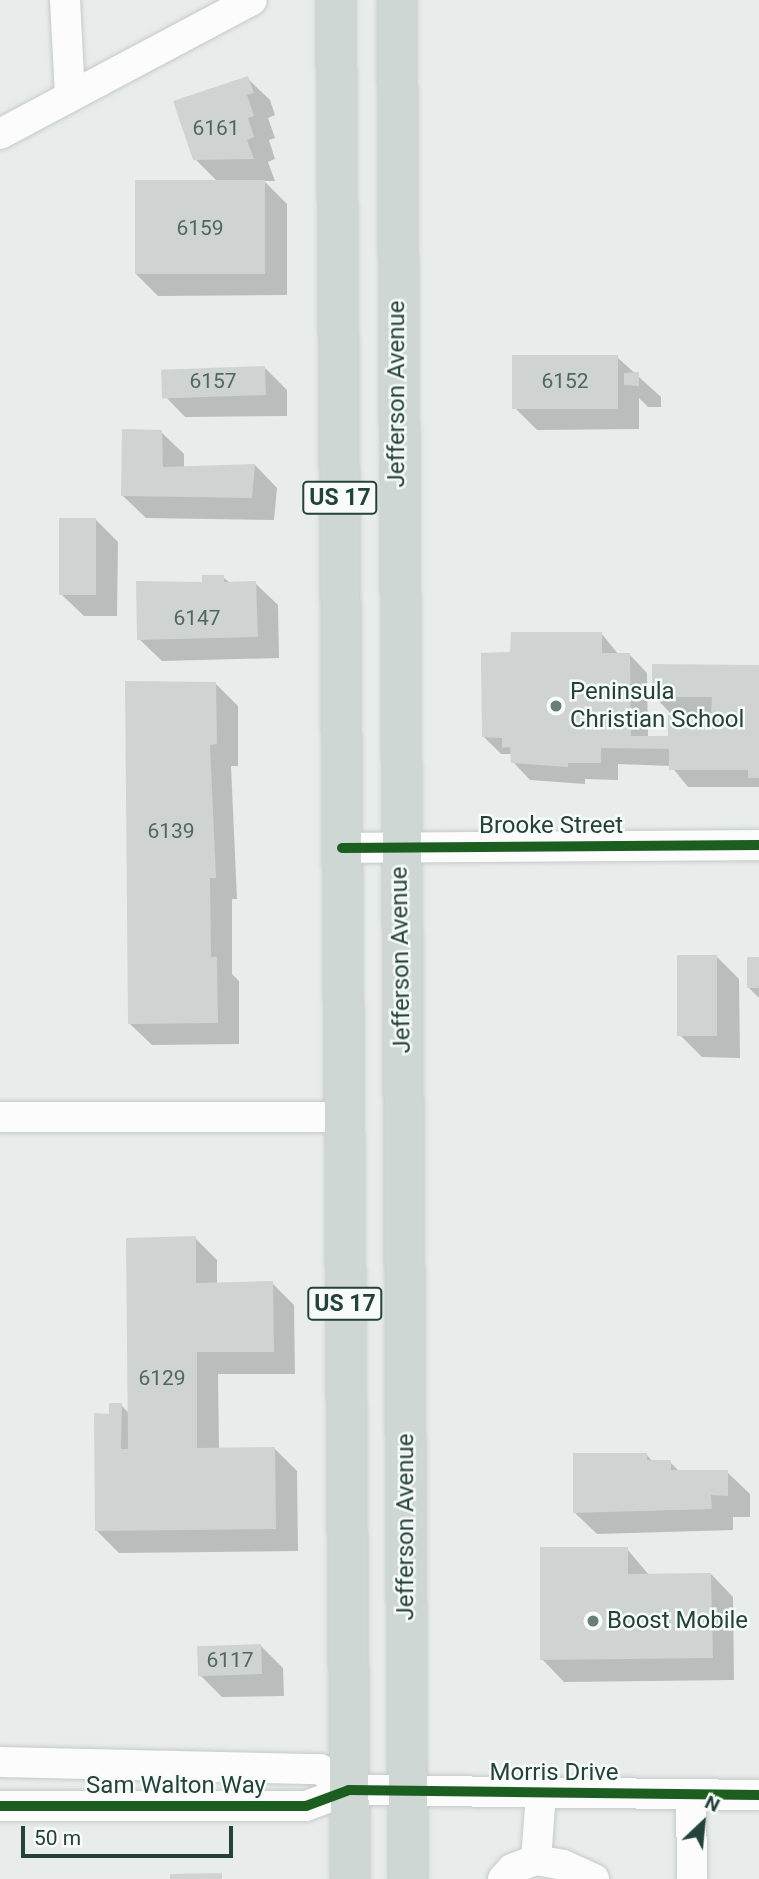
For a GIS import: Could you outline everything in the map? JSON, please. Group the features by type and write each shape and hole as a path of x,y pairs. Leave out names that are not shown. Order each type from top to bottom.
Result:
{"main road":[{"name":"US 17","path":"336,0 349,1879"},
{"name":"Jefferson Avenue","path":"397,0 399,848 408,1879"}],"street":[{"path":"65,0 70,96"},
{"path":"0,134 252,0"},
{"name":"Brooke Street","path":"342,848 759,845"},
{"path":"0,1117 344,1117"},
{"name":"Sam Walton Way","path":"0,1762 320,1769 349,1790"},
{"name":"Morris Drive","path":"349,1790 408,1793 759,1796"},
{"name":"Sam Walton Way","path":"0,1806 306,1806 349,1790"},
{"path":"536,1860 541,1794"},
{"path":"691,1795 692,1879"},
{"path":"503,1879 512,1869 536,1860 563,1865 594,1879"}],"building":[{"path":"248,76 254,93 247,95 254,116 248,118 254,137 247,140 254,159 193,160 173,101"},
{"path":"135,180 265,180 265,274 135,274"},
{"path":"512,355 618,355 618,409 512,409"},
{"path":"265,366 266,395 162,399 161,370"},
{"path":"639,372 639,386 624,385 624,373"},
{"path":"122,429 162,430 163,467 255,464 252,498 121,496"},
{"path":"59,518 96,518 96,595 59,595"},
{"path":"202,575 224,575 224,582 256,581 258,637 137,640 136,581 202,582"},
{"name":"Peninsula Christian School","path":"511,632 602,632 602,653 630,653 631,736 668,736 668,715 711,715 712,697 652,697 652,664 759,665 759,778 748,778 748,770 669,770 669,749 601,748 601,763 568,763 568,767 511,763 510,747 502,748 502,738 482,737 481,653 510,652"},
{"path":"125,681 216,682 217,744 210,745 216,878 210,878 211,957 217,957 218,1023 128,1024"},
{"path":"677,955 717,955 717,1036 677,1036"},
{"path":"747,957 759,957 759,988 747,988"},
{"path":"196,1236 196,1283 273,1281 274,1352 197,1352 197,1448 275,1447 276,1529 95,1531 94,1413 109,1414 109,1403 122,1403 121,1449 128,1449 126,1238"},
{"path":"573,1453 647,1453 647,1460 671,1460 671,1470 728,1470 728,1496 711,1495 712,1509 573,1513"},
{"path":"540,1547 628,1547 628,1574 711,1573 713,1658 540,1660"},
{"path":"261,1644 262,1674 198,1676 197,1646"},
{"path":"222,1873 222,1879 170,1879 170,1874"}],"cycle path":[{"path":"342,848 759,845"},
{"path":"0,1806 306,1806 349,1790 759,1795"}],"place":[{"name":"Peninsula Christian School","path":"556,706"},
{"name":"Boost Mobile","path":"593,1621"}]}
